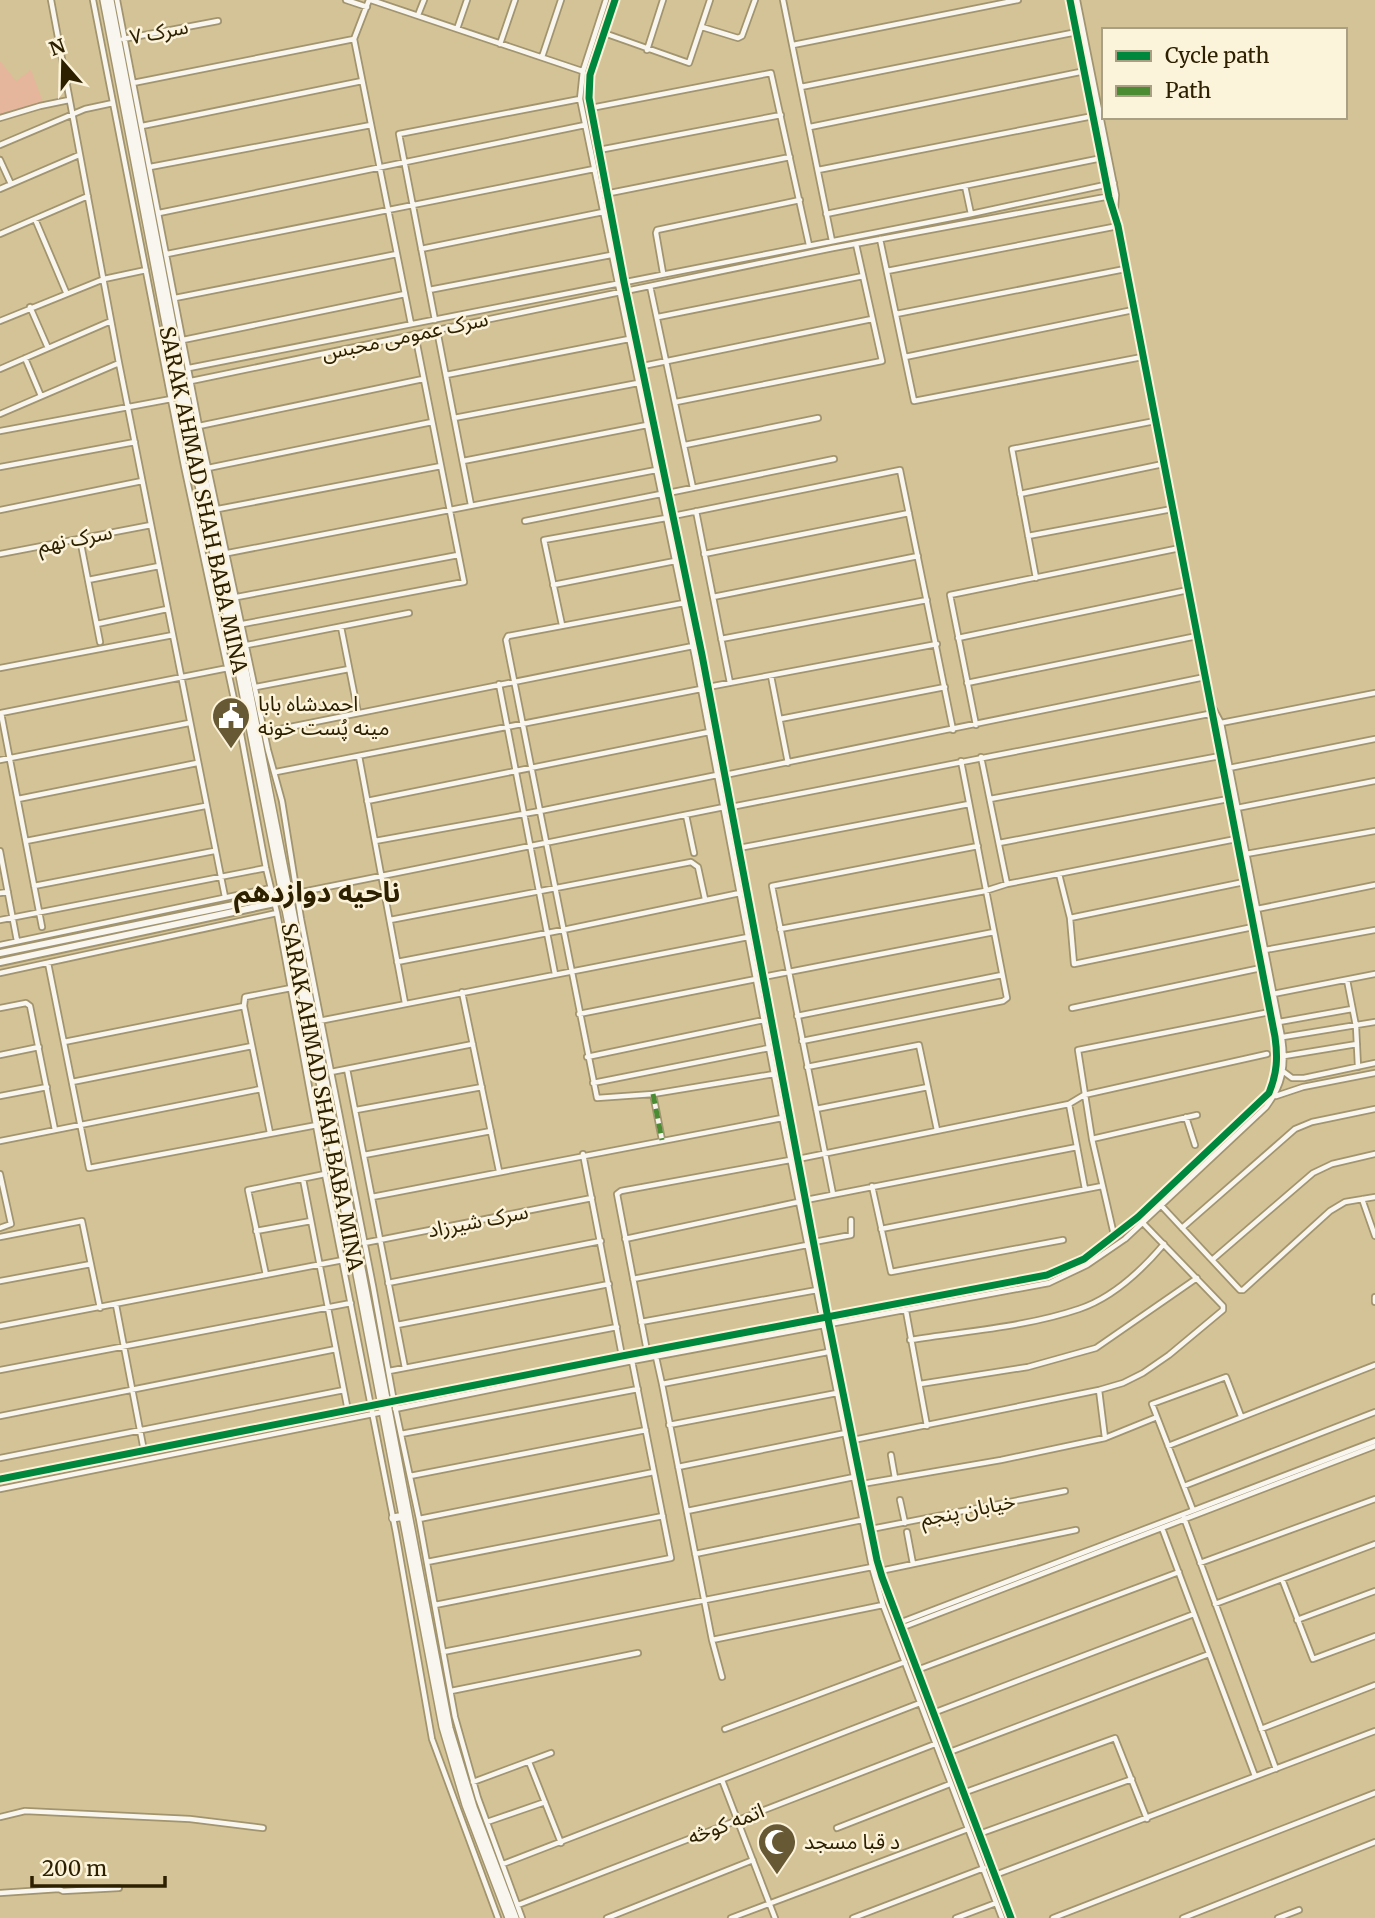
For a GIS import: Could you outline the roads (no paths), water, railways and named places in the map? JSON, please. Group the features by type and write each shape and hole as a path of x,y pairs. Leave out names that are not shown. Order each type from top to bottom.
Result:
{"highway":[{"name":"SARAK AHMAD SHAH BABA MINA","path":"104,0 118,40 179,397"},
{"path":"110,0 185,369 187,381 179,397 230,594 288,897 318,1021 450,1728 473,1807 515,1918"},
{"name":"SARAK AHMAD SHAH BABA MINA","path":"288,897 389,1407"},
{"path":"389,1407 404,1516 444,1733 460,1788 509,1918"},
{"path":"393,1518 404,1516"},
{"path":"452,1792 460,1788"},
{"path":"465,1828 474,1825"}],"main road":[{"path":"0,962 288,897"},
{"path":"0,953 274,900"}],"street":[{"path":"51,0 150,524 219,878 225,897"},
{"path":"93,0 146,270 179,397 266,868 277,913 393,1518 432,1739 498,1918"},
{"path":"117,0 118,40 133,83 142,126 183,340 185,369"},
{"path":"348,0 366,7"},
{"path":"411,324 354,39 370,0 583,71"},
{"path":"418,15 424,0"},
{"path":"457,29 467,0"},
{"path":"500,44 516,0"},
{"path":"542,57 561,0"},
{"path":"647,50 663,0"},
{"path":"604,33 689,63 710,0"},
{"path":"702,27 738,38 742,36 755,0"},
{"path":"783,0 832,240"},
{"path":"793,45 1018,0"},
{"path":"1070,0 1076,11 1114,183 1115,213"},
{"path":"0,1489 372,1413 612,1357 1047,1275 1084,1259 1138,1217 1269,1093 1276,1076 1278,1057 1118,226 1109,197 1077,32 1077,0"},
{"path":"611,1 590,75 591,108 626,292 708,687 799,1158 827,1317 828,1352 836,1393 872,1567 883,1605 1002,1918"},
{"path":"611,1 583,71 580,99 693,646 821,1318 826,1325 853,1440 881,1574 1011,1918"},
{"name":"سرک ۷","path":"101,43 218,21"},
{"path":"801,87 1077,32"},
{"path":"133,83 354,39"},
{"path":"810,127 1085,71"},
{"path":"591,108 769,72 773,74 808,246"},
{"path":"142,126 362,81"},
{"path":"435,320 399,136 401,133 580,99"},
{"path":"0,118 69,100"},
{"path":"0,145 71,114 113,103"},
{"path":"599,150 781,115"},
{"path":"818,170 1093,116"},
{"path":"149,167 371,125"},
{"path":"159,213 585,125"},
{"path":"0,189 79,155"},
{"path":"600,195 790,157"},
{"path":"827,214 1102,158"},
{"path":"0,160 11,185"},
{"path":"167,254 594,169"},
{"name":"سرک عمومی محبس","path":"185,369 971,214 1114,183"},
{"path":"965,186 971,214"},
{"name":"سرک عمومی محبس","path":"187,381 856,243 1116,195"},
{"path":"0,234 88,196"},
{"path":"663,273 657,230 800,200"},
{"path":"421,249 603,212"},
{"path":"36,219 66,292"},
{"path":"887,271 1118,226"},
{"path":"880,239 914,401 1142,357"},
{"path":"677,402 882,361 856,243"},
{"path":"175,298 397,254"},
{"path":"429,290 611,255"},
{"path":"896,314 1125,269"},
{"path":"0,321 66,292 104,279 146,270"},
{"path":"658,317 863,276"},
{"path":"650,286 677,402 693,488"},
{"path":"183,340 405,294"},
{"path":"30,307 48,348"},
{"path":"905,357 1133,310"},
{"path":"643,366 872,319"},
{"path":"0,369 111,321"},
{"path":"394,327 397,338"},
{"path":"437,330 471,505"},
{"path":"243,624 464,582 415,334"},
{"path":"446,375 629,339"},
{"path":"25,358 41,396"},
{"path":"0,414 119,363"},
{"path":"199,426 423,379"},
{"path":"187,381 276,772 287,829 288,897 381,875 724,807"},
{"path":"454,418 638,383"},
{"path":"0,431 179,397"},
{"path":"685,445 818,418"},
{"path":"1036,578 1012,449 1155,421"},
{"path":"208,468 432,422"},
{"path":"463,461 647,425"},
{"path":"0,467 135,442"},
{"path":"668,493 834,459"},
{"path":"1020,494 1163,464"},
{"path":"218,509 441,466"},
{"path":"228,553 656,470"},
{"path":"673,516 900,470 953,730"},
{"path":"0,510 142,481"},
{"path":"525,521 661,494"},
{"path":"1028,536 1172,509"},
{"path":"696,511 730,683"},
{"path":"704,554 909,513"},
{"path":"562,625 544,540 666,518"},
{"name":"سرک نهم","path":"0,554 150,524"},
{"path":"80,539 100,642"},
{"path":"976,725 950,595 1180,548"},
{"path":"237,597 458,555"},
{"path":"713,597 919,556"},
{"path":"553,585 675,561"},
{"path":"88,580 159,566"},
{"path":"958,638 1188,590"},
{"path":"722,639 928,600"},
{"path":"684,603 506,637 514,681 597,1098 600,1100 653,1094 774,1074"},
{"path":"97,624 167,609"},
{"path":"247,645 409,614"},
{"path":"341,627 358,713"},
{"path":"0,668 173,635"},
{"path":"967,683 1197,636"},
{"path":"708,687 937,644"},
{"path":"265,732 693,646"},
{"path":"42,927 2,713 228,668"},
{"path":"256,687 349,669"},
{"path":"771,676 788,763"},
{"path":"725,775 1205,677"},
{"path":"499,684 555,974"},
{"path":"780,719 945,687"},
{"path":"276,772 701,689"},
{"path":"1221,723 1375,693"},
{"path":"0,1479 348,1410 371,1406 389,1407 906,1311 1059,1279 1087,1265 1125,1239 1266,1107 1275,1096 1284,1072 1282,1038 1221,723 1213,713"},
{"path":"731,807 1213,713"},
{"path":"0,760 189,723"},
{"path":"367,801 709,732"},
{"path":"1229,768 1375,738"},
{"path":"359,756 405,1003"},
{"path":"989,799 1220,756"},
{"path":"981,757 1007,884"},
{"path":"802,1041 1003,1002 1007,998 961,761"},
{"path":"18,799 197,763"},
{"path":"375,841 717,775"},
{"path":"1237,808 1375,781"},
{"path":"999,843 1228,799"},
{"path":"739,848 969,804"},
{"path":"26,841 205,806"},
{"path":"686,815 694,853"},
{"path":"1246,854 1375,831"},
{"path":"780,929 985,891 1007,884 1236,839"},
{"path":"833,1194 772,886 978,846"},
{"path":"0,851 17,941"},
{"path":"34,886 214,851"},
{"path":"390,920 691,862 698,867 705,899"},
{"path":"0,920 266,868"},
{"path":"1059,874 1070,918 1074,964 1253,927"},
{"path":"1070,918 1244,882"},
{"path":"1257,909 1375,885"},
{"path":"0,945 271,888"},
{"path":"0,893 8,892"},
{"path":"397,962 740,892"},
{"path":"0,973 277,913"},
{"path":"1265,950 1375,930"},
{"path":"763,977 994,932"},
{"path":"318,1021 748,937"},
{"path":"749,945 757,944"},
{"path":"48,963 88,1167 317,1125"},
{"path":"1072,1008 1261,968"},
{"path":"1273,994 1375,974"},
{"path":"797,1016 1002,975"},
{"path":"579,1014 756,979"},
{"path":"1347,980 1356,1026 1358,1067"},
{"path":"270,1133 244,997 291,988"},
{"path":"462,992 499,1171"},
{"path":"0,1008 29,1003 55,1130"},
{"path":"64,1042 244,1006"},
{"path":"1279,1022 1352,1009"},
{"path":"1114,1236 1101,1186 1084,1095 1077,1054 1081,1048 1270,1012"},
{"path":"587,1057 764,1020"},
{"path":"1282,1038 1375,1022"},
{"path":"331,1072 473,1044"},
{"path":"1278,1057 1357,1044"},
{"path":"807,1067 919,1045 937,1130"},
{"path":"72,1082 252,1046"},
{"path":"0,1055 39,1047"},
{"path":"593,1083 769,1048"},
{"path":"323,1050 331,1072 389,1371 389,1407 401,1434 460,1737 473,1782 522,1918"},
{"path":"799,1158 1069,1104 1084,1095 1267,1054"},
{"path":"1284,1072 1295,1078 1375,1063"},
{"path":"347,1069 405,1368"},
{"path":"1275,1096 1303,1087 1375,1073"},
{"path":"0,1096 47,1087"},
{"path":"356,1110 482,1087"},
{"path":"816,1109 928,1087"},
{"path":"0,1141 261,1089"},
{"path":"653,1094 662,1140"},
{"path":"1069,1104 1085,1190"},
{"path":"1182,1228 1295,1129 1312,1122 1375,1109"},
{"path":"1092,1139 1197,1115"},
{"path":"1186,1117 1195,1145"},
{"path":"372,1197 583,1154 782,1118"},
{"path":"364,1155 491,1130"},
{"path":"806,1200 1077,1147"},
{"path":"583,1154 622,1356"},
{"path":"1212,1260 1313,1173 1332,1164 1375,1154"},
{"path":"647,1351 617,1194 621,1191 790,1160"},
{"path":"0,1174 11,1224 0,1228"},
{"path":"266,1275 248,1190 325,1174"},
{"path":"303,1179 348,1410"},
{"path":"872,1186 891,1272 1063,1240"},
{"path":"881,1229 1101,1186"},
{"path":"1156,1200 1240,1290 1243,1290 1330,1211 1345,1202 1375,1196"},
{"name":"سرک شیرزاد","path":"365,1242 592,1198"},
{"path":"1362,1199 1375,1236"},
{"path":"625,1239 798,1202"},
{"path":"853,1440 1099,1390 1143,1373 1169,1355 1223,1310 1197,1278 1138,1217"},
{"path":"256,1231 311,1220"},
{"path":"814,1242 851,1235 851,1220"},
{"path":"0,1237 82,1221 100,1308"},
{"path":"388,1283 601,1241"},
{"path":"911,1340 1032,1321 1081,1308 1143,1268 1164,1244"},
{"path":"633,1279 807,1245"},
{"path":"0,1326 343,1260"},
{"path":"0,1281 91,1264"},
{"path":"919,1384 1027,1367 1096,1348 1197,1278"},
{"path":"397,1325 609,1284"},
{"path":"641,1322 817,1290"},
{"path":"0,1370 351,1303"},
{"path":"116,1304 144,1451"},
{"path":"906,1311 927,1426"},
{"path":"389,1371 617,1326"},
{"path":"0,1416 336,1349"},
{"path":"662,1384 828,1352"},
{"path":"612,1357 614,1365"},
{"path":"656,1357 712,1640 722,1677"},
{"path":"435,1605 669,1559 671,1556 632,1361"},
{"path":"1168,1446 1375,1365"},
{"path":"1193,1510 1152,1404 1226,1377 1241,1416"},
{"path":"401,1434 638,1389"},
{"path":"0,1458 344,1390"},
{"path":"1099,1390 1105,1437"},
{"path":"669,1425 836,1393"},
{"path":"1184,1486 1375,1412"},
{"path":"862,1483 1000,1460 1105,1437 1157,1418"},
{"path":"410,1476 646,1430"},
{"path":"678,1467 845,1433"},
{"path":"900,1626 1162,1528 1193,1510 1375,1441"},
{"path":"900,1626 1183,1517 1375,1447"},
{"path":"891,1455 895,1478"},
{"path":"419,1519 654,1472"},
{"path":"687,1511 854,1477"},
{"name":"خیابان پنجم","path":"871,1529 1065,1491"},
{"path":"1200,1563 1375,1499"},
{"path":"900,1500 905,1523"},
{"path":"427,1562 663,1516"},
{"path":"1183,1517 1276,1769"},
{"path":"695,1554 863,1520"},
{"path":"1162,1528 1256,1776"},
{"path":"875,1579 881,1574 912,1564 1076,1530"},
{"path":"906,1532 912,1564"},
{"path":"1215,1604 1375,1544"},
{"path":"443,1652 872,1567"},
{"path":"917,1670 1179,1572"},
{"path":"1282,1579 1313,1659 1375,1636"},
{"path":"1297,1620 1375,1591"},
{"path":"712,1640 883,1605"},
{"path":"933,1713 1194,1614"},
{"path":"451,1690 638,1653"},
{"path":"947,1753 1209,1654"},
{"path":"725,1729 905,1662"},
{"path":"1261,1729 1375,1685"},
{"path":"503,1865 920,1703"},
{"path":"995,1875 1375,1731"},
{"path":"963,1793 1115,1738 1147,1819"},
{"name":"اتمه کوڅه","path":"518,1905 935,1744"},
{"path":"473,1782 551,1753"},
{"path":"529,1762 561,1843"},
{"path":"979,1834 1132,1779"},
{"path":"722,1780 775,1918"},
{"path":"837,1828 950,1784"},
{"path":"1053,1918 1375,1793"},
{"path":"487,1822 545,1802"},
{"path":"0,1817 25,1811 190,1819 263,1828"},
{"path":"731,1918 968,1829"},
{"path":"1183,1918 1375,1842"},
{"path":"607,1918 753,1860"},
{"path":"853,1918 984,1868"},
{"path":"0,1893 59,1888 63,1891 119,1888"},
{"path":"956,1918 996,1903"},
{"path":"1278,1918 1299,1910"}],"place":[{"name":"احمدشاه بابا مینه پُست خونه","path":"231,750"},
{"name":"د قبا مسجد","path":"777,1876"}],"district":[{"name":"ناحیه دوازدهم","path":"317,892"}]}
